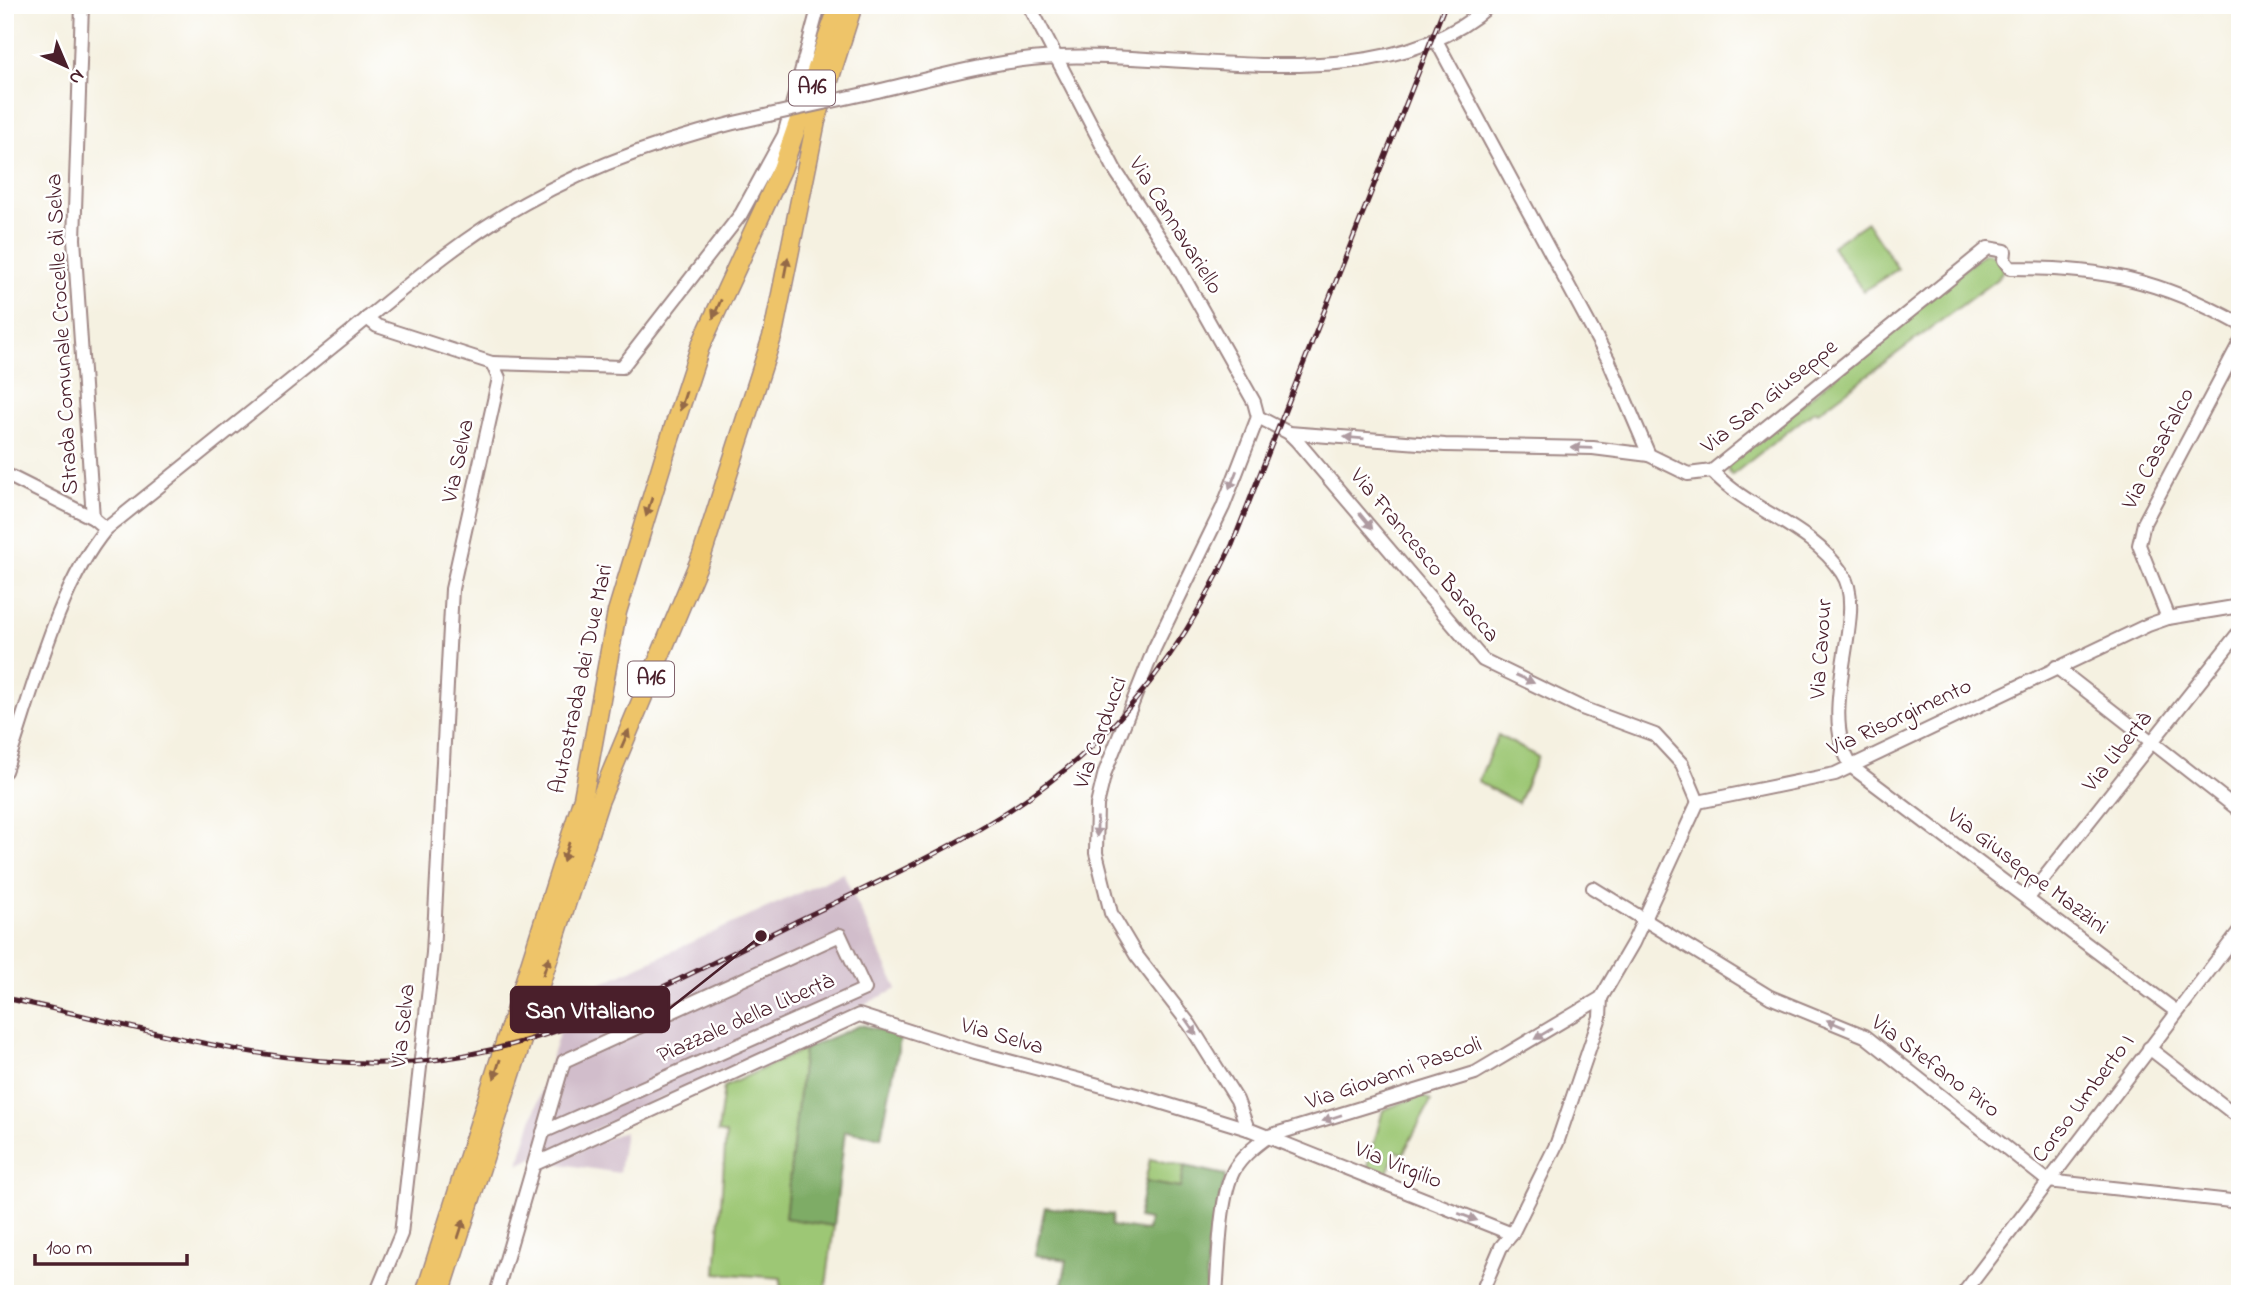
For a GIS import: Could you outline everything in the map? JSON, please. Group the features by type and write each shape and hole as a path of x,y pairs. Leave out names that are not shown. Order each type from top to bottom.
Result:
{"highway":[{"name":"Autostrada dei Due Mari","path":"425,1294 583,798 617,612 665,454 700,347 782,169 839,5"},
{"name":"Autostrada dei Due Mari","path":"440,1294 599,802 702,555 763,368 773,334 816,121 853,5"}],"street":[{"name":"Strada Comunale Crocelle di Selva","path":"82,5 74,239 93,518 106,529"},
{"path":"367,318 377,326 492,363 622,367 741,214 772,158 784,135 819,5"},
{"name":"Via Cannavariello","path":"1029,5 1115,170 1158,234 1205,313 1254,402 1258,416"},
{"path":"5,771 58,619 89,550 106,529 460,243 563,183 685,135 975,69 1056,57 1307,64 1370,57 1437,42 1466,25 1490,5"},
{"path":"1437,42 1608,359 1649,455"},
{"name":"Via San Giuseppe","path":"1289,433 1445,445 1593,448 1649,455 1688,474 1712,471 1982,249 2004,251 2004,260 2010,268 2039,266 2138,279 2196,301 2240,324"},
{"name":"Via Casafalco","path":"2168,618 2139,545 2139,538 2144,523 2240,342"},
{"name":"Via Selva","path":"376,1294 401,1234 433,953 452,589 499,378 492,363"},
{"name":"Via Francesco Baracca","path":"1258,416 1289,433 1483,660 1582,708 1655,736 1682,764 1698,802"},
{"name":"Via Carducci","path":"1248,1129 1237,1100 1190,1025 1136,955 1111,913 1096,853 1097,805 1105,772 1154,649 1223,507 1258,416"},
{"name":"Via Cavour","path":"1712,471 1741,498 1807,536 1844,575 1849,610 1838,702 1840,737 1852,767"},
{"path":"5,474 93,518"},
{"name":"Via Risorgimento","path":"1698,802 1835,774 2056,667 2168,618 2240,606"},
{"name":"Via Libertà","path":"2028,898 2240,631"},
{"path":"2056,667 2240,811"},
{"name":"Via Giuseppe Mazzini","path":"1852,767 2177,1012"},
{"path":"1481,1294 1501,1247 1511,1234 1541,1177 1568,1116 1600,1017 1601,998 1644,918 1698,802"},
{"name":"Via Stefano Piro","path":"1593,888 1770,997 1872,1041 2048,1181"},
{"name":"Corso Umberto I","path":"1963,1294 2240,930"},
{"name":"Piazzale della Libertà","path":"840,935 865,989 543,1132 565,1061 840,935"},
{"name":"Via Giovanni Pascoli","path":"1269,1136 1475,1073 1601,998"},
{"name":"Via Selva","path":"535,1164 859,1015 975,1052 1140,1096 1269,1136"},
{"path":"2149,1048 2233,1112"},
{"path":"496,1294 543,1132"},
{"path":"1216,1294 1223,1217 1234,1171 1252,1147 1269,1136"},
{"name":"Via Virgilio","path":"1269,1136 1511,1234"},
{"path":"2048,1181 2240,1202"}],"shaded area":[{"path":"843,873 897,989 518,1165 570,998"},
{"path":"625,1131 619,1173 554,1163 610,1137"}],"green space":[{"path":"1867,222 1898,269 1863,291 1832,246"},
{"path":"1984,253 1996,258 2004,269 1997,279 1818,412 1815,410 1731,476 1727,466"},
{"path":"1498,735 1538,757 1518,803 1478,782"},
{"path":"861,1025 901,1035 881,1137 845,1131 834,1226 785,1218 804,1049"},
{"path":"804,1049 785,1218 834,1226 825,1294 780,1294 781,1278 716,1273 726,1134 718,1132 724,1087"},
{"path":"1421,1095 1431,1101 1403,1154 1396,1151 1384,1180 1367,1170 1383,1110"},
{"path":"1150,1159 1185,1166 1180,1188 1145,1182"},
{"path":"1185,1166 1226,1175 1208,1245 1206,1294 1090,1294 1061,1290 1067,1260 1035,1255 1045,1207 1112,1215 1111,1226 1147,1231 1149,1220 1138,1218 1145,1182 1180,1188"}],"railway":[{"path":"5,998 207,1044 309,1060 412,1062 463,1056 562,1029 658,989 913,865 1023,801 1090,748 1133,703 1171,654 1204,601 1232,545 1445,5"}],"place":[{"name":"San Vitaliano","path":"761,936"}]}
